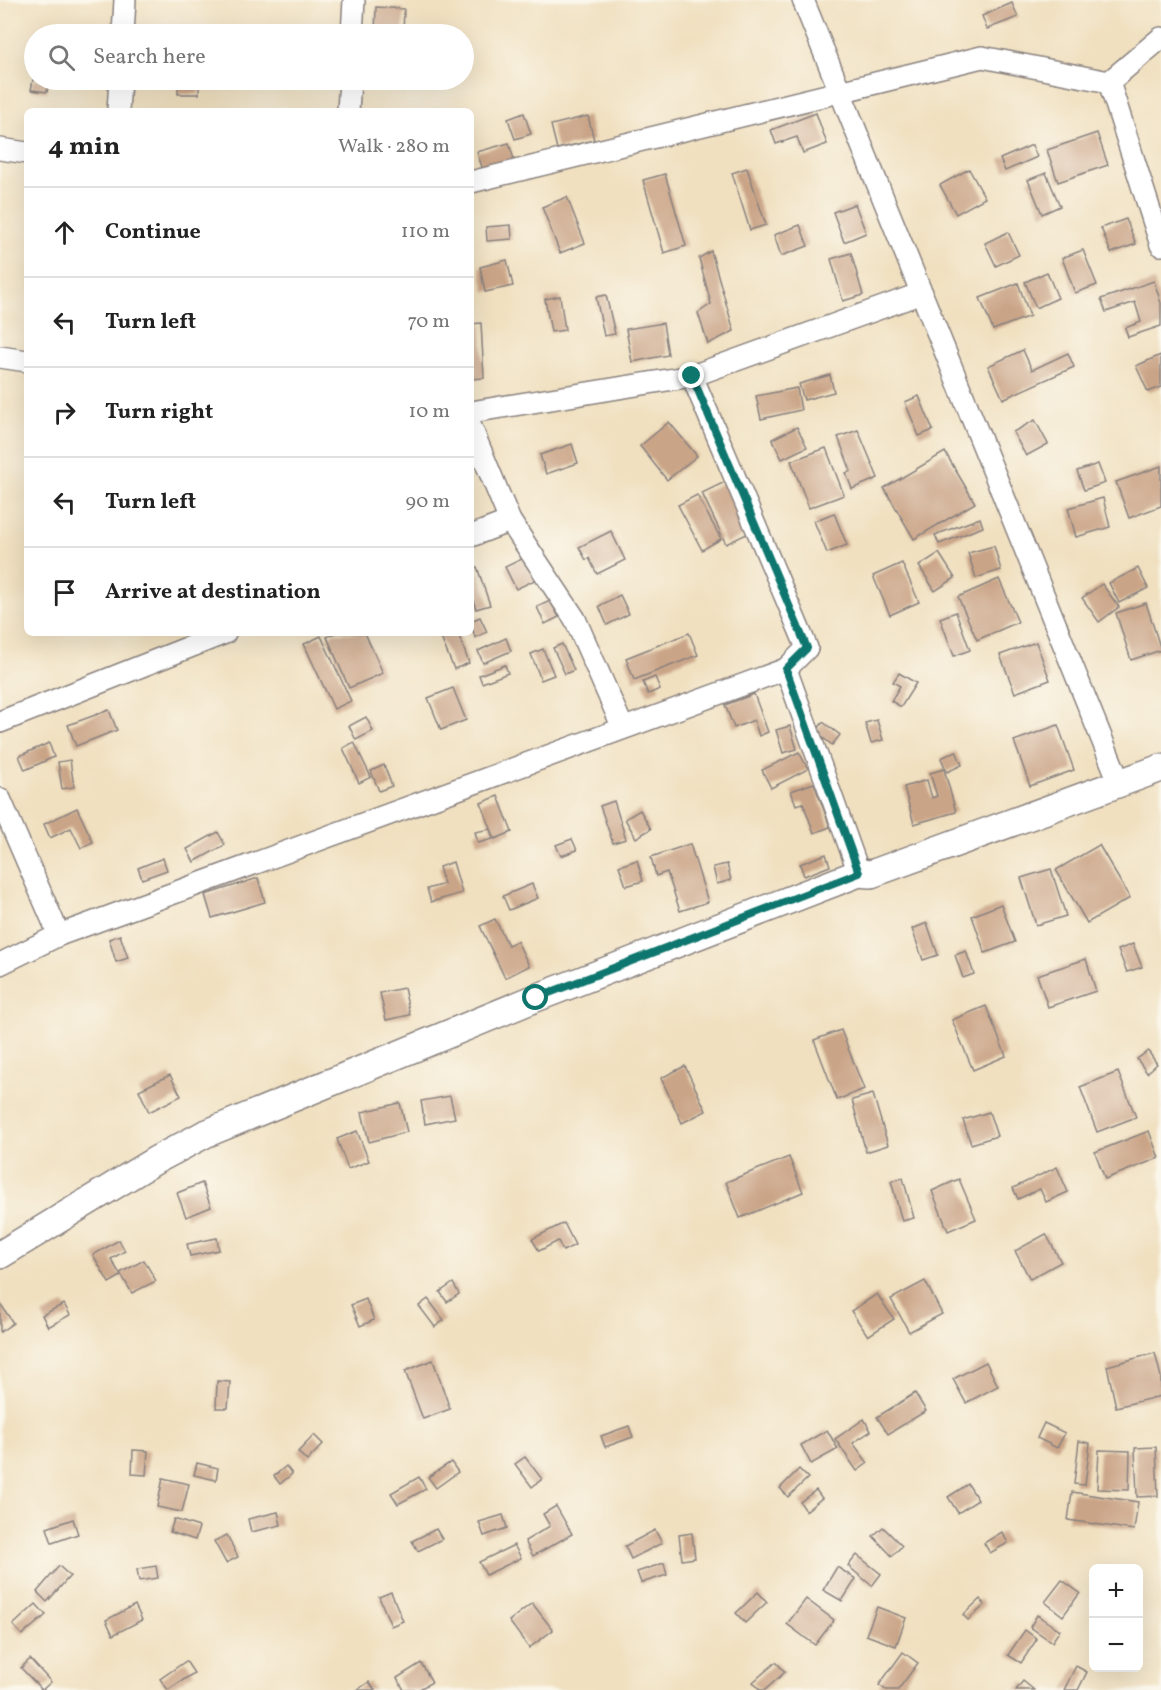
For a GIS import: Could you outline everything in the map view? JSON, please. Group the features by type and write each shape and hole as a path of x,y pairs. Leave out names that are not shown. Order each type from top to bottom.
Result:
{"main road":[{"path":"0,1255 156,1160 205,1134 536,998 859,873 871,874 1161,768"}],"street":[{"path":"124,24 125,0"},
{"path":"353,24 354,0"},
{"path":"803,0 1120,784"},
{"path":"1109,82 1161,39"},
{"path":"474,181 982,57 1109,82"},
{"path":"1109,82 1161,245"},
{"path":"118,108 119,90"},
{"path":"348,108 349,90"},
{"path":"0,149 24,153"},
{"path":"474,412 692,376 922,292"},
{"path":"0,357 24,361"},
{"path":"0,964 59,934 786,669 807,648 692,376"},
{"path":"474,434 510,521 575,619 623,728"},
{"path":"474,535 510,521"},
{"path":"0,722 217,636"},
{"path":"786,669 859,873"},
{"path":"0,799 59,934"}],"building":[{"path":"1012,3 1018,17 987,29 982,16"},
{"path":"376,7 404,9 403,24 375,24"},
{"path":"178,90 199,90 199,94 178,94"},
{"path":"524,113 531,134 515,139 508,119"},
{"path":"816,113 827,144 803,153 797,137 776,144 771,130"},
{"path":"588,116 594,140 557,149 551,125"},
{"path":"1097,133 1108,165 1058,182 1047,150"},
{"path":"509,143 515,163 484,173 477,152"},
{"path":"1032,145 1037,157 1005,171 1000,159"},
{"path":"747,168 766,225 750,230 732,173"},
{"path":"969,169 985,198 956,214 940,185"},
{"path":"1046,173 1060,206 1042,214 1028,180"},
{"path":"665,174 686,246 664,253 643,180"},
{"path":"567,197 585,243 560,253 542,207"},
{"path":"855,204 866,233 844,242 833,212"},
{"path":"1126,219 1136,244 1111,253 1101,228"},
{"path":"511,225 512,239 487,241 486,227"},
{"path":"800,225 808,246 781,256 774,235"},
{"path":"1008,232 1019,255 996,266 985,243"},
{"path":"1083,250 1097,285 1075,293 1062,258"},
{"path":"711,251 734,331 708,344 698,313 711,304 699,258"},
{"path":"851,253 863,295 843,301 831,259"},
{"path":"507,260 513,286 485,292 480,267"},
{"path":"1047,272 1058,298 1036,308 1025,282"},
{"path":"1154,281 1161,303 1161,326 1128,337 1125,328 1141,322 1135,302 1106,312 1101,299"},
{"path":"1018,283 1030,316 993,330 980,298"},
{"path":"606,295 615,334 604,336 596,297"},
{"path":"560,296 565,330 551,332 545,299"},
{"path":"481,323 484,378 474,379 474,324"},
{"path":"663,323 668,355 632,362 626,329"},
{"path":"1023,350 1032,370 1068,353 1074,367 1003,399 988,366"},
{"path":"1161,355 1161,387 1148,392 1136,366"},
{"path":"830,375 834,392 804,400 799,384"},
{"path":"797,388 801,410 761,419 756,396"},
{"path":"919,396 933,430 919,436 905,402"},
{"path":"1035,420 1048,444 1026,456 1013,432"},
{"path":"669,422 697,456 667,480 640,446"},
{"path":"797,427 807,447 782,459 772,439"},
{"path":"858,430 878,478 852,489 846,473 851,471 838,437"},
{"path":"572,444 578,463 546,474 540,455"},
{"path":"826,448 844,495 809,508 791,461"},
{"path":"945,452 975,503 914,539 884,488"},
{"path":"1098,464 1105,483 1084,490 1077,471"},
{"path":"1161,466 1161,506 1129,518 1116,482"},
{"path":"729,480 753,531 726,544 702,493"},
{"path":"697,495 721,539 702,550 678,505"},
{"path":"1103,498 1110,527 1076,537 1068,508"},
{"path":"834,513 847,545 827,553 814,521"},
{"path":"980,518 983,527 939,544 935,535"},
{"path":"611,531 625,560 597,574 589,558 586,560 579,547"},
{"path":"994,546 1001,570 976,578 968,553"},
{"path":"939,553 955,578 935,591 919,566"},
{"path":"528,556 539,578 516,589 505,567"},
{"path":"902,563 919,602 890,615 873,576"},
{"path":"477,567 490,605 476,609 474,603 474,568"},
{"path":"1138,568 1148,588 1119,603 1109,583"},
{"path":"999,579 1018,622 977,640 958,597"},
{"path":"1102,584 1119,607 1099,622 1082,598"},
{"path":"620,595 629,614 607,625 599,606"},
{"path":"550,601 559,617 545,624 537,607"},
{"path":"1146,603 1161,650 1131,660 1116,613"},
{"path":"956,612 970,650 954,656 940,618"},
{"path":"480,617 487,632 475,638 474,634 474,620"},
{"path":"689,633 698,655 634,680 626,658"},
{"path":"321,636 351,701 334,709 304,644"},
{"path":"366,636 383,673 349,688 327,637"},
{"path":"440,636 459,636 469,663 454,669"},
{"path":"506,638 511,651 483,663 478,651"},
{"path":"1036,642 1050,680 1015,693 1000,655"},
{"path":"562,644 574,670 565,674 553,648"},
{"path":"543,649 554,675 541,680 531,654"},
{"path":"505,665 508,673 482,683 479,675"},
{"path":"899,673 916,683 901,707 891,701 900,686 893,682"},
{"path":"655,677 660,689 648,694 643,682"},
{"path":"453,688 466,720 441,730 428,698"},
{"path":"754,694 768,732 759,736 754,720 734,728 725,705"},
{"path":"109,710 117,730 76,746 68,725"},
{"path":"366,717 373,731 356,740 349,726"},
{"path":"877,720 883,740 871,743 865,723"},
{"path":"823,722 840,735 832,745 816,732"},
{"path":"1058,725 1074,770 1030,786 1014,741"},
{"path":"790,726 797,749 783,753 776,730"},
{"path":"354,742 371,777 359,783 343,748"},
{"path":"49,743 54,757 25,770 19,756"},
{"path":"956,751 962,765 947,772 941,758"},
{"path":"799,752 808,769 771,788 762,770"},
{"path":"70,760 74,787 62,789 58,762"},
{"path":"384,765 392,786 379,791 371,771"},
{"path":"944,769 956,812 914,824 904,787 927,780 932,798 937,796 930,773"},
{"path":"814,783 830,827 814,833 803,803 796,805 791,791"},
{"path":"498,796 512,832 495,839 481,803"},
{"path":"614,801 626,839 613,843 600,806"},
{"path":"77,808 93,842 81,848 71,828 50,838 44,824"},
{"path":"640,810 651,829 636,838 625,819"},
{"path":"490,829 493,839 478,843 475,832"},
{"path":"218,832 225,845 194,862 187,849"},
{"path":"572,839 577,850 561,856 556,845"},
{"path":"690,844 708,902 680,911 667,872 656,876 651,857"},
{"path":"1099,845 1130,898 1087,923 1056,870"},
{"path":"826,854 830,866 804,876 800,864"},
{"path":"163,858 167,870 142,879 138,868"},
{"path":"637,860 643,881 626,886 619,866"},
{"path":"453,862 462,893 431,902 427,889 444,884 439,867"},
{"path":"727,864 731,880 717,884 713,867"},
{"path":"1051,869 1066,916 1036,925 1021,878"},
{"path":"258,878 265,902 212,918 205,895"},
{"path":"532,884 538,898 509,910 503,896"},
{"path":"1001,904 1015,942 985,953 972,916"},
{"path":"495,919 508,945 517,941 529,966 505,978 480,926"},
{"path":"927,923 938,955 923,960 912,929"},
{"path":"120,935 128,958 116,962 109,939"},
{"path":"1133,944 1142,967 1127,972 1118,950"},
{"path":"966,951 974,974 963,978 955,955"},
{"path":"1086,959 1096,991 1048,1007 1037,975"},
{"path":"404,988 410,1015 386,1020 380,993"},
{"path":"986,1006 1006,1056 973,1070 952,1020"},
{"path":"841,1030 864,1089 837,1100 814,1040"},
{"path":"1148,1051 1157,1064 1147,1073 1137,1059"},
{"path":"685,1066 706,1111 682,1123 661,1078"},
{"path":"1118,1072 1136,1117 1097,1132 1080,1087"},
{"path":"170,1075 181,1096 149,1112 139,1090"},
{"path":"873,1094 888,1145 866,1152 852,1100"},
{"path":"450,1096 455,1118 425,1124 421,1101"},
{"path":"400,1103 407,1132 369,1142 362,1112"},
{"path":"989,1112 997,1136 971,1144 963,1120"},
{"path":"357,1131 369,1161 348,1169 337,1139"},
{"path":"1149,1131 1159,1158 1105,1179 1095,1152"},
{"path":"789,1157 803,1192 740,1218 726,1182"},
{"path":"1057,1167 1068,1192 1046,1202 1040,1189 1018,1199 1013,1188"},
{"path":"903,1178 914,1218 902,1221 891,1181"},
{"path":"959,1179 976,1219 948,1231 932,1191"},
{"path":"202,1183 211,1207 186,1217 177,1193"},
{"path":"564,1223 575,1245 563,1251 558,1241 539,1251 532,1239"},
{"path":"1046,1234 1061,1262 1030,1279 1015,1251"},
{"path":"217,1238 219,1250 190,1256 187,1244"},
{"path":"119,1240 125,1251 111,1259 121,1276 109,1283 93,1255"},
{"path":"144,1260 156,1281 132,1293 120,1273"},
{"path":"925,1281 942,1314 909,1332 891,1299"},
{"path":"453,1283 459,1294 447,1302 440,1292"},
{"path":"877,1294 894,1319 868,1336 851,1311"},
{"path":"366,1299 374,1320 360,1326 351,1305"},
{"path":"428,1299 444,1320 435,1327 419,1306"},
{"path":"0,1303 13,1323 0,1332"},
{"path":"64,1304 70,1315 48,1327 42,1315"},
{"path":"1155,1353 1161,1377 1161,1396 1116,1407 1107,1366"},
{"path":"433,1360 450,1409 423,1419 405,1371"},
{"path":"986,1362 998,1386 966,1403 953,1379"},
{"path":"217,1381 230,1382 228,1408 216,1408"},
{"path":"915,1393 926,1411 888,1434 877,1417"},
{"path":"864,1419 871,1431 853,1443 868,1463 857,1471 835,1439"},
{"path":"1044,1423 1065,1433 1057,1448 1037,1438"},
{"path":"629,1426 633,1437 605,1447 601,1436"},
{"path":"827,1430 838,1449 811,1464 801,1445"},
{"path":"314,1435 323,1444 307,1461 298,1452"},
{"path":"1079,1441 1090,1443 1085,1485 1074,1484"},
{"path":"1156,1447 1158,1496 1137,1497 1135,1448"},
{"path":"133,1450 148,1451 146,1475 132,1474"},
{"path":"1099,1450 1130,1451 1129,1490 1097,1489"},
{"path":"525,1457 542,1479 532,1487 515,1464"},
{"path":"451,1462 458,1472 436,1488 428,1477"},
{"path":"197,1463 218,1468 216,1480 194,1475"},
{"path":"286,1466 292,1474 280,1484 274,1476"},
{"path":"799,1469 808,1478 788,1497 780,1488"},
{"path":"419,1477 426,1489 398,1504 391,1493"},
{"path":"163,1478 189,1484 182,1512 157,1507"},
{"path":"968,1484 978,1500 958,1513 948,1497"},
{"path":"816,1490 822,1498 806,1511 800,1502"},
{"path":"1072,1492 1138,1502 1134,1530 1068,1520"},
{"path":"556,1506 572,1534 533,1556 525,1541 550,1526 543,1514"},
{"path":"278,1512 281,1525 251,1532 248,1519"},
{"path":"503,1515 507,1528 484,1536 479,1522"},
{"path":"73,1519 78,1534 52,1543 47,1528"},
{"path":"174,1519 199,1527 195,1540 170,1532"},
{"path":"883,1527 902,1546 892,1556 873,1536"},
{"path":"436,1529 442,1539 418,1551 412,1541"},
{"path":"655,1530 662,1543 631,1559 625,1546"},
{"path":"1002,1532 1008,1543 990,1553 984,1543"},
{"path":"692,1533 695,1558 682,1560 679,1535"},
{"path":"227,1535 238,1557 226,1563 214,1541"},
{"path":"514,1545 521,1558 486,1575 479,1562"},
{"path":"857,1555 881,1574 872,1586 848,1566"},
{"path":"664,1563 667,1575 641,1583 637,1572"},
{"path":"59,1566 70,1576 47,1602 37,1592"},
{"path":"156,1566 158,1578 139,1581 137,1569"},
{"path":"837,1567 856,1579 842,1601 823,1590"},
{"path":"1062,1580 1080,1593 1063,1616 1045,1602"},
{"path":"391,1592 403,1621 391,1626 379,1597"},
{"path":"758,1592 767,1602 745,1623 736,1613"},
{"path":"806,1599 834,1620 815,1645 787,1624"},
{"path":"980,1599 985,1605 968,1620 963,1615"},
{"path":"532,1603 553,1630 529,1648 509,1621"},
{"path":"36,1604 46,1615 22,1635 13,1625"},
{"path":"135,1605 142,1620 113,1635 106,1620"},
{"path":"877,1607 906,1618 896,1646 866,1635"},
{"path":"1037,1615 1060,1630 1052,1642 1030,1627"},
{"path":"1025,1630 1037,1639 1021,1663 1008,1655"},
{"path":"903,1652 918,1663 898,1690 886,1690 879,1685"},
{"path":"30,1659 51,1682 42,1690 21,1668"},
{"path":"186,1661 194,1673 168,1690 160,1679"},
{"path":"776,1662 785,1672 765,1690 760,1690 753,1682"},
{"path":"421,1663 432,1682 418,1690 404,1690 397,1678"},
{"path":"1076,1666 1087,1672 1078,1690 1064,1690"},
{"path":"1023,1681 1034,1690 1016,1690"},
{"path":"369,1682 375,1690 357,1690"}],"route":[{"path":"536,998 859,873 786,669 807,648 692,376"}]}
